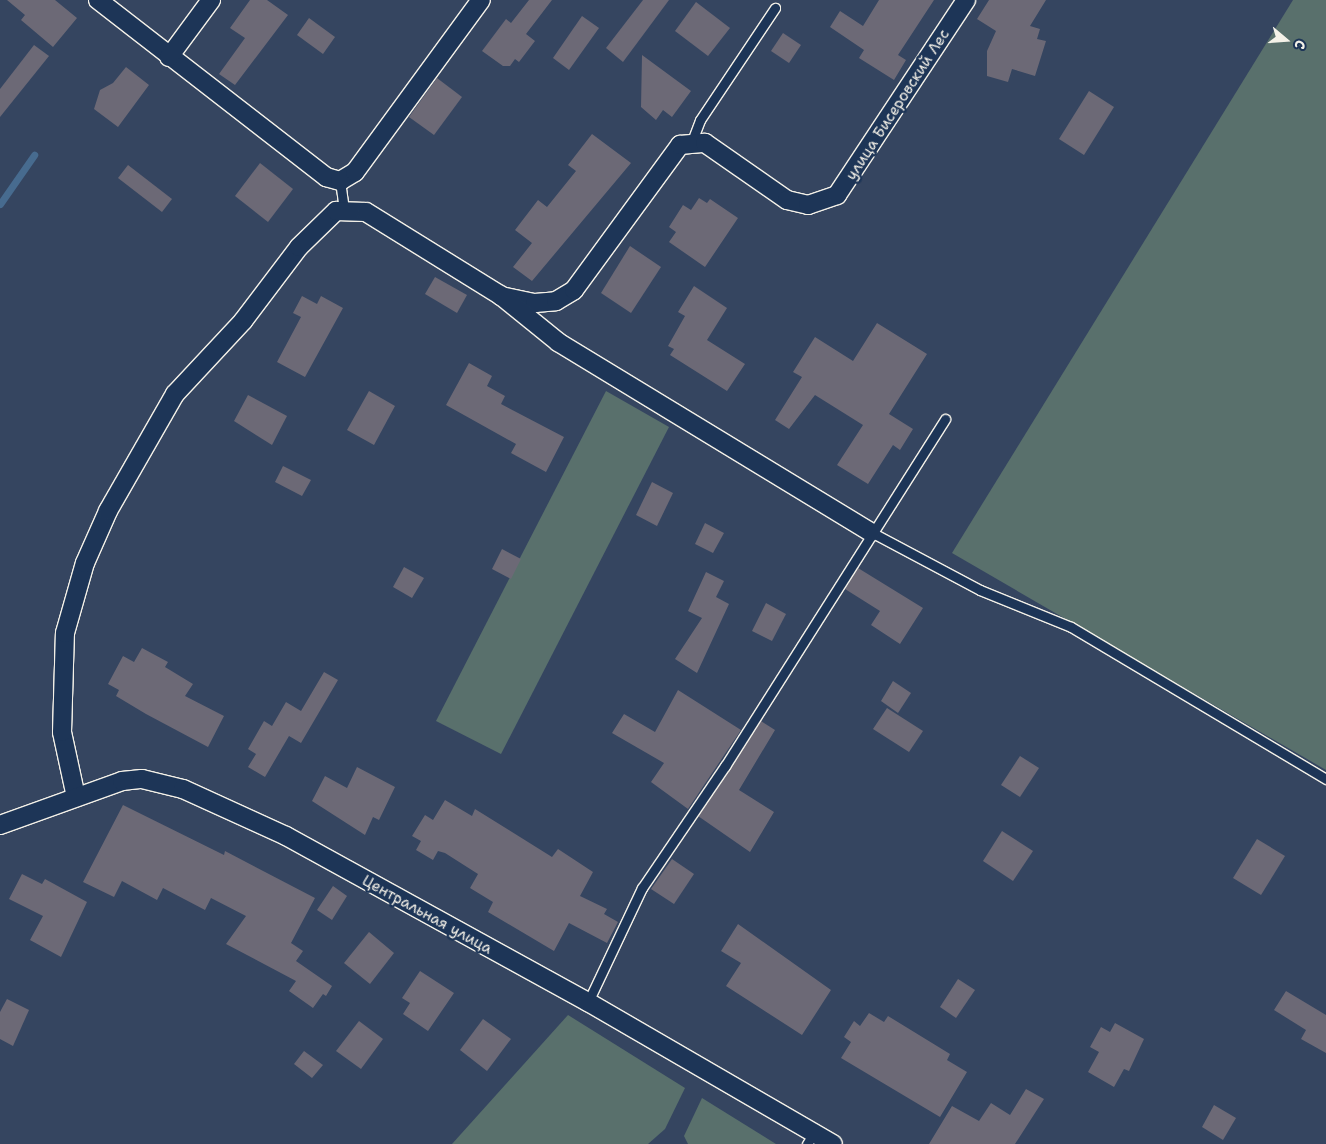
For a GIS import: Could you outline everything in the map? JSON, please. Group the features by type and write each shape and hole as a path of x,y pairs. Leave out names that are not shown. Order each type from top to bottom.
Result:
{"street":[{"path":"98,0 326,177 340,181 355,172 481,0"},
{"path":"169,57 211,0"},
{"name":"улица Бисеровский Лес","path":"692,141 720,151 787,200 808,205 837,195 966,0"},
{"path":"500,296 535,303 556,301 574,290 661,167 680,145 692,141"},
{"path":"76,797 62,732 65,633 84,563 108,510 174,394 243,321 326,217 344,210 366,212 500,296 558,342 871,532"},
{"name":"Центральная улица","path":"0,825 122,781 142,779 183,789 286,836 588,1002 811,1138 833,1144"}],"lane":[{"path":"692,141 700,120 775,8"},
{"path":"340,181 344,210"},
{"path":"588,1002 642,888 725,766 871,532 945,419"},
{"path":"871,532 980,590 1071,627 1326,779"}],"green space":[{"path":"1293,0 1326,0 1326,770 952,553"},
{"path":"606,391 669,427 501,754 436,721"},
{"path":"568,1015 685,1088 665,1129 648,1144 452,1144"},
{"path":"702,1098 776,1144 688,1144 684,1136"}],"building":[{"path":"7,0 55,0 77,18 53,47 21,20 25,15"},
{"path":"250,0 267,0 288,15 235,85 219,74 245,38 230,28"},
{"path":"529,0 552,0 526,34 535,41 519,62 515,59 510,66 503,66 482,51 506,19 511,23"},
{"path":"643,0 669,0 623,62 606,48"},
{"path":"879,0 934,0 898,55 906,60 894,80 859,58 864,50 830,27 840,11 863,26"},
{"path":"989,0 1046,0 1030,26 1040,29 1037,39 1046,41 1035,76 1012,69 1008,82 987,76 987,51 996,31 977,19"},
{"path":"696,2 730,28 708,56 675,31"},
{"path":"582,16 599,28 569,70 553,58"},
{"path":"309,18 335,37 323,54 297,35"},
{"path":"783,33 801,45 789,63 771,51"},
{"path":"34,45 49,56 0,117 0,89"},
{"path":"642,55 691,91 672,117 663,110 656,120 641,107"},
{"path":"126,67 149,85 118,127 94,109 100,90 113,83"},
{"path":"437,78 462,97 434,135 409,117"},
{"path":"1089,91 1114,107 1084,155 1059,139"},
{"path":"592,134 631,163 532,281 513,267 532,243 515,230 538,200 547,207 576,171 568,165"},
{"path":"260,163 293,189 268,222 235,196"},
{"path":"128,165 172,199 162,212 118,178"},
{"path":"699,198 707,203 710,199 738,218 705,267 669,242 676,232 669,227 683,205 691,210"},
{"path":"630,246 661,267 631,313 601,293"},
{"path":"435,277 467,295 457,313 425,294"},
{"path":"694,286 727,308 707,340 745,364 727,391 670,355 674,349 668,346 685,316 678,312"},
{"path":"302,296 317,304 321,296 343,308 305,377 277,362 301,317 293,313"},
{"path":"877,323 927,354 889,414 913,429 900,450 893,445 868,484 837,465 863,425 815,395 789,429 775,420 802,377 793,372 815,337 853,361"},
{"path":"469,363 492,376 487,386 505,396 501,404 564,437 546,472 511,453 516,444 446,405"},
{"path":"369,391 395,406 374,445 347,430"},
{"path":"248,395 287,416 272,445 234,421"},
{"path":"283,466 311,480 302,496 275,482"},
{"path":"652,482 673,493 657,526 636,515"},
{"path":"705,523 724,533 713,553 695,544"},
{"path":"502,549 521,559 511,579 492,569"},
{"path":"404,567 424,578 412,598 393,587"},
{"path":"858,568 923,608 900,644 871,625 880,611 845,589"},
{"path":"706,572 724,581 716,597 729,604 697,673 675,659 702,618 688,611"},
{"path":"766,603 786,614 772,641 752,631"},
{"path":"142,648 168,662 165,667 193,684 185,696 224,716 208,747 116,696 119,690 108,684 123,656 134,662"},
{"path":"324,672 338,680 301,743 289,736 265,777 248,767 256,754 248,749 264,721 272,726 286,702 301,711"},
{"path":"893,681 911,693 898,713 881,701"},
{"path":"678,690 741,730 688,809 651,782 664,763 612,733 624,714 655,732"},
{"path":"887,708 923,731 909,752 873,729"},
{"path":"761,721 775,730 739,790 774,812 750,852 698,816"},
{"path":"1020,756 1039,768 1020,797 1001,785"},
{"path":"357,767 395,787 379,820 373,817 365,835 312,801 325,776 347,788"},
{"path":"445,800 472,816 475,809 552,857 558,849 593,872 580,896 607,909 604,914 618,922 607,943 569,923 554,951 488,912 493,902 470,888 478,874 445,853 438,851 433,860 416,850 421,841 412,836 425,815 433,820"},
{"path":"123,805 224,855 225,851 315,898 291,943 303,951 296,961 332,986 326,996 323,994 313,1008 289,991 296,981 226,944 246,916 211,898 205,910 163,888 157,900 122,881 114,897 83,882"},
{"path":"1002,831 1033,851 1013,881 983,861"},
{"path":"1257,839 1285,856 1261,895 1233,878"},
{"path":"672,859 694,874 674,904 651,889"},
{"path":"22,874 42,884 45,879 87,902 61,957 30,940 43,916 9,899"},
{"path":"333,886 347,896 332,920 317,910"},
{"path":"738,924 831,990 802,1035 726,986 741,963 721,951"},
{"path":"369,932 394,953 370,984 344,963"},
{"path":"420,971 454,993 428,1031 403,1014 410,1003 402,998"},
{"path":"958,979 975,990 956,1018 940,1007"},
{"path":"1286,991 1326,1015 1326,1053 1301,1039 1306,1030 1274,1010"},
{"path":"7,999 29,1010 13,1046 0,1039 0,1012"},
{"path":"869,1013 884,1022 888,1016 950,1054 947,1060 967,1072 940,1117 841,1058 851,1042 844,1037 854,1021 860,1026"},
{"path":"483,1019 511,1039 487,1071 460,1050"},
{"path":"359,1021 383,1039 361,1069 336,1051"},
{"path":"1115,1023 1144,1039 1129,1071 1124,1069 1114,1087 1088,1072 1099,1052 1090,1047 1101,1027 1110,1032"},
{"path":"304,1051 323,1065 312,1078 294,1064"},
{"path":"1026,1089 1044,1099 1015,1144 929,1144 952,1106 979,1121 991,1103 1010,1115"},
{"path":"1214,1105 1236,1118 1223,1140 1202,1127"}],"waterway":[{"path":"0,204 34,155"}]}
